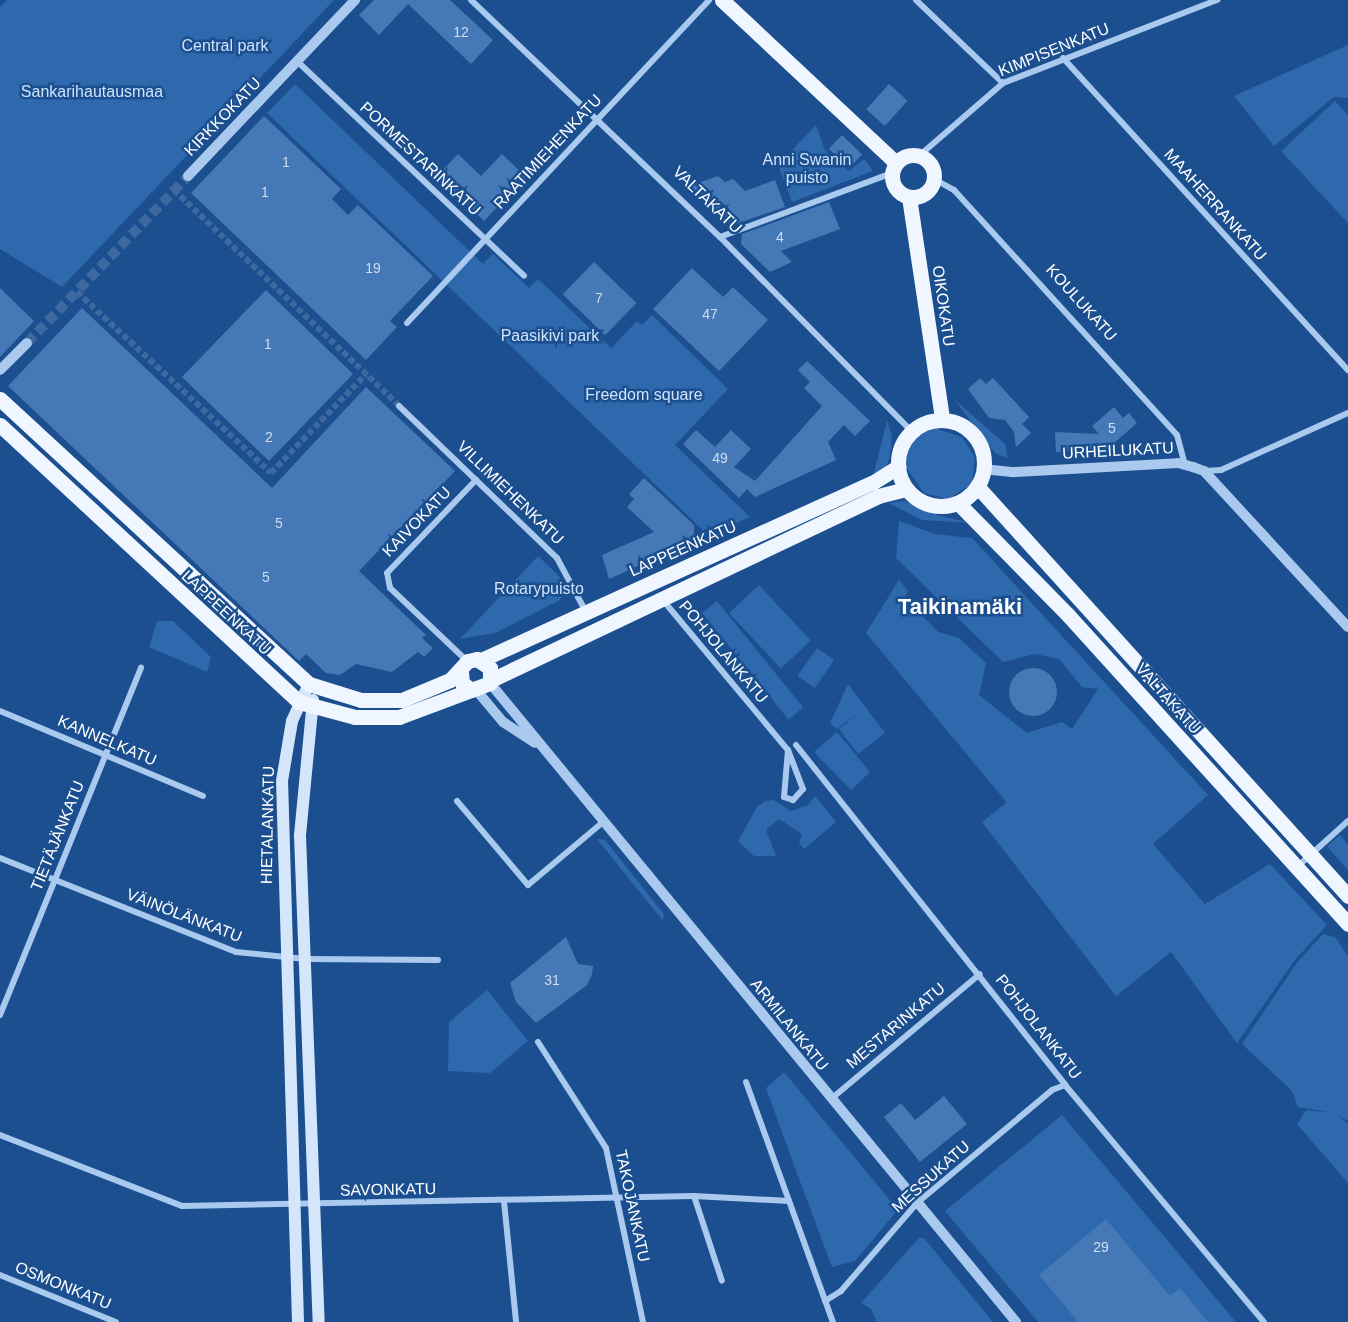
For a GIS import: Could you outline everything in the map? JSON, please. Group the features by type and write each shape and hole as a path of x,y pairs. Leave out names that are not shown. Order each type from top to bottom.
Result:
{"main road":[{"path":"722,0 894,168 896,188 909,197 924,194 934,179 931,165 920,155 908,155 894,168"},
{"name":"OIKOKATU","path":"909,197 942,419"},
{"name":"LAPPEENKATU","path":"0,399 309,684 362,700 402,700 470,664 872,483 898,467"},
{"path":"942,419 960,425 974,436 983,469 977,486 958,502 932,505 906,489 898,467 900,447 911,431 942,419"},
{"name":"LAPPEENKATU","path":"0,425 299,702 315,710 399,717 482,686 878,496 906,489"},
{"name":"VALTAKATU","path":"977,486 1348,896"},
{"name":"VALTAKATU","path":"958,502 1068,615 1348,924"},
{"path":"470,664 490,668 482,686 462,682 470,664"},
{"name":"HIETALANKATU","path":"298,1322 285,958 282,781 299,702 309,684"},
{"name":"HIETALANKATU","path":"309,684 315,710 302,778 319,1322"}],"street":[{"name":"KIRKKOKATU","path":"188,176 355,0"},
{"name":"VALTAKATU","path":"471,0 720,237 911,431"},
{"name":"RAATIMIEHENKATU","path":"407,322 709,0"},
{"path":"916,0 1003,82"},
{"name":"KIMPISENKATU","path":"920,155 1003,82 1217,0"},
{"name":"MAAHERRANKATU","path":"1063,58 1348,370"},
{"name":"PORMESTARINKATU","path":"298,62 524,276"},
{"path":"720,237 894,168"},
{"name":"KOULUKATU","path":"934,179 954,190 1177,435 1185,464"},
{"path":"0,370 27,343"},
{"name":"VILLIMIEHENKATU","path":"399,405 557,558 587,612"},
{"path":"1204,471 1221,470 1348,413"},
{"name":"URHEILUKATU","path":"983,469 1014,472 1185,464 1204,471"},
{"path":"1204,471 1348,627"},
{"name":"KAIVOKATU","path":"470,664 390,588 387,573 476,480"},
{"name":"POHJOLANKATU","path":"662,599 788,750 804,789 793,800 784,797 788,750"},
{"name":"TIETÄJÄNKATU","path":"0,1015 141,668"},
{"name":"ARMILANKATU","path":"482,686 503,722 541,747"},
{"name":"ARMILANKATU","path":"482,686 541,747 1016,1322"},
{"name":"KANNELKATU","path":"0,711 203,796"},
{"name":"POHJOLANKATU","path":"796,745 1065,1084 1264,1322"},
{"path":"458,801 528,885 603,822"},
{"path":"1297,868 1348,821"},
{"name":"VÄINÖLÄNKATU","path":"0,858 236,952 306,959 438,960"},
{"name":"MESTARINKATU","path":"831,1099 980,974"},
{"name":"TAKOJANKATU","path":"538,1042 606,1148 643,1322"},
{"path":"746,1082 833,1322"},
{"name":"MESSUKATU","path":"825,1300 841,1291 917,1203 1052,1090 1065,1084"},
{"name":"SAVONKATU","path":"0,1135 182,1206 315,1206 694,1196 789,1202"},
{"path":"694,1196 722,1281"},
{"path":"504,1202 516,1322"},
{"name":"OSMONKATU","path":"0,1275 116,1322"}],"green space":[{"name":"Sankarihautausmaa","path":"7,0 334,0 62,287 0,249 0,7"},
{"path":"1348,45 1348,98 1334,97 1274,146 1234,96"},
{"path":"295,84 483,264 493,254 529,288 538,279 611,348 637,321 642,325 652,315 728,389 675,445 750,517 708,535 267,113"},
{"path":"1335,101 1348,115 1348,223 1281,151"},
{"name":"Anni Swanin puisto","path":"816,125 825,150 849,171 864,159 873,171 792,202 778,165"},
{"path":"954,399 1006,445 1007,458 995,453"},
{"path":"887,421 892,436 890,456 885,470 874,473"},
{"path":"934,428 962,437 975,457 972,484 948,499 924,493 905,466 908,445 915,436"},
{"path":"904,501 937,515 971,523 922,520 889,503"},
{"path":"899,521 935,534 972,538 1208,795 1153,844 1205,904 1270,864 1327,925 1295,960 1237,1043 1171,952 1116,996 982,822 1006,803 1004,799 866,633 899,580 908,591 905,597 938,632 959,638 986,663 979,695 1027,733 1062,722 1072,729 1098,689 1082,687 1059,659 1035,654 1003,662 896,558"},
{"name":"Rotarypuisto","path":"538,556 559,576 564,592 560,600 495,633 460,639"},
{"path":"759,585 811,641 781,669 729,613"},
{"path":"717,601 803,707 788,719 702,613"},
{"path":"157,621 173,621 211,657 207,672 149,647"},
{"path":"817,648 834,660 815,688 797,676"},
{"path":"848,684 885,733 858,754 839,729 861,711 837,729 830,723"},
{"path":"837,732 870,772 851,790 814,752"},
{"path":"815,796 836,822 804,849 799,843 802,834 779,819 766,830 776,856 754,856 738,841 757,807 765,801 773,800 791,811 808,805"},
{"path":"1340,835 1348,845 1348,870 1327,846"},
{"path":"597,839 605,840 664,914 663,921"},
{"path":"1323,934 1335,937 1348,956 1348,1121 1338,1115 1348,1124 1348,1183 1297,1124 1306,1110 1333,1113 1298,1107 1292,1091 1242,1044 1298,961"},
{"path":"487,990 528,1041 490,1073 448,1071 449,1022"},
{"path":"784,1072 898,1210 855,1261 832,1267 766,1088"},
{"path":"1062,1115 1236,1322 1038,1322 945,1211"},
{"path":"919,1238 924,1238 993,1322 877,1322 871,1309 861,1303"}],"building":[{"path":"374,0 450,0 493,40 471,64 408,4 379,35 359,15"},
{"path":"889,84 908,101 885,126 866,109"},
{"path":"264,116 341,189 332,199 348,215 358,205 433,276 390,321 397,327 366,360 191,193"},
{"path":"842,135 862,154 849,168 829,149"},
{"path":"458,154 481,176 502,154 526,177 484,221 437,176"},
{"path":"718,176 725,182 733,179 745,191 775,180 785,207 730,226 689,186"},
{"path":"829,202 840,229 781,251 792,262 770,272 741,244 742,234"},
{"path":"594,262 636,303 605,335 563,294"},
{"path":"692,268 723,297 733,287 768,320 719,371 653,309"},
{"path":"0,288 34,321 0,357"},
{"path":"266,290 353,374 269,461 182,377"},
{"path":"82,308 272,488 366,387 455,471 359,571 426,635 422,638 433,648 424,657 418,652 392,672 356,664 340,675 326,673 306,654 299,661 8,386"},
{"path":"807,361 870,421 855,436 844,425 828,442 836,460 755,497 747,489 739,498 683,444 696,430 715,447 731,430 751,449 734,467 755,481 822,406 804,388 810,382 798,370"},
{"path":"980,378 986,384 993,378 1029,417 1022,424 1031,433 1016,447 1014,432 1005,420 989,418 968,389"},
{"path":"1114,407 1123,418 1129,413 1137,423 1106,450 1100,444 1093,450 1056,452 1055,432 1099,434 1092,426"},
{"path":"644,478 694,525 694,541 609,579 602,555 654,532 627,507 634,499 629,494"},
{"path":"1028,668 1038,668 1050,675 1057,687 1057,697 1050,709 1038,716 1028,716 1013,705 1009,697 1009,687 1020,672"},
{"path":"566,937 578,964 593,966 592,974 587,985 536,1023 516,1002 510,983"},
{"path":"944,1096 967,1124 920,1162 884,1117 901,1103 915,1120"},
{"path":"1106,1219 1170,1296 1180,1288 1208,1322 1078,1322 1039,1275"}],"tunnel":[{"path":"27,343 188,176"},
{"path":"174,190 399,406"},
{"path":"77,292 271,473 366,374"}],"district":[{"name":"Taikinamäki","path":"960,607"}],"park label":[{"name":"Central park","path":"225,46"},
{"name":"Paasikivi park","path":"550,336"},
{"name":"Freedom square","path":"644,395"}]}
